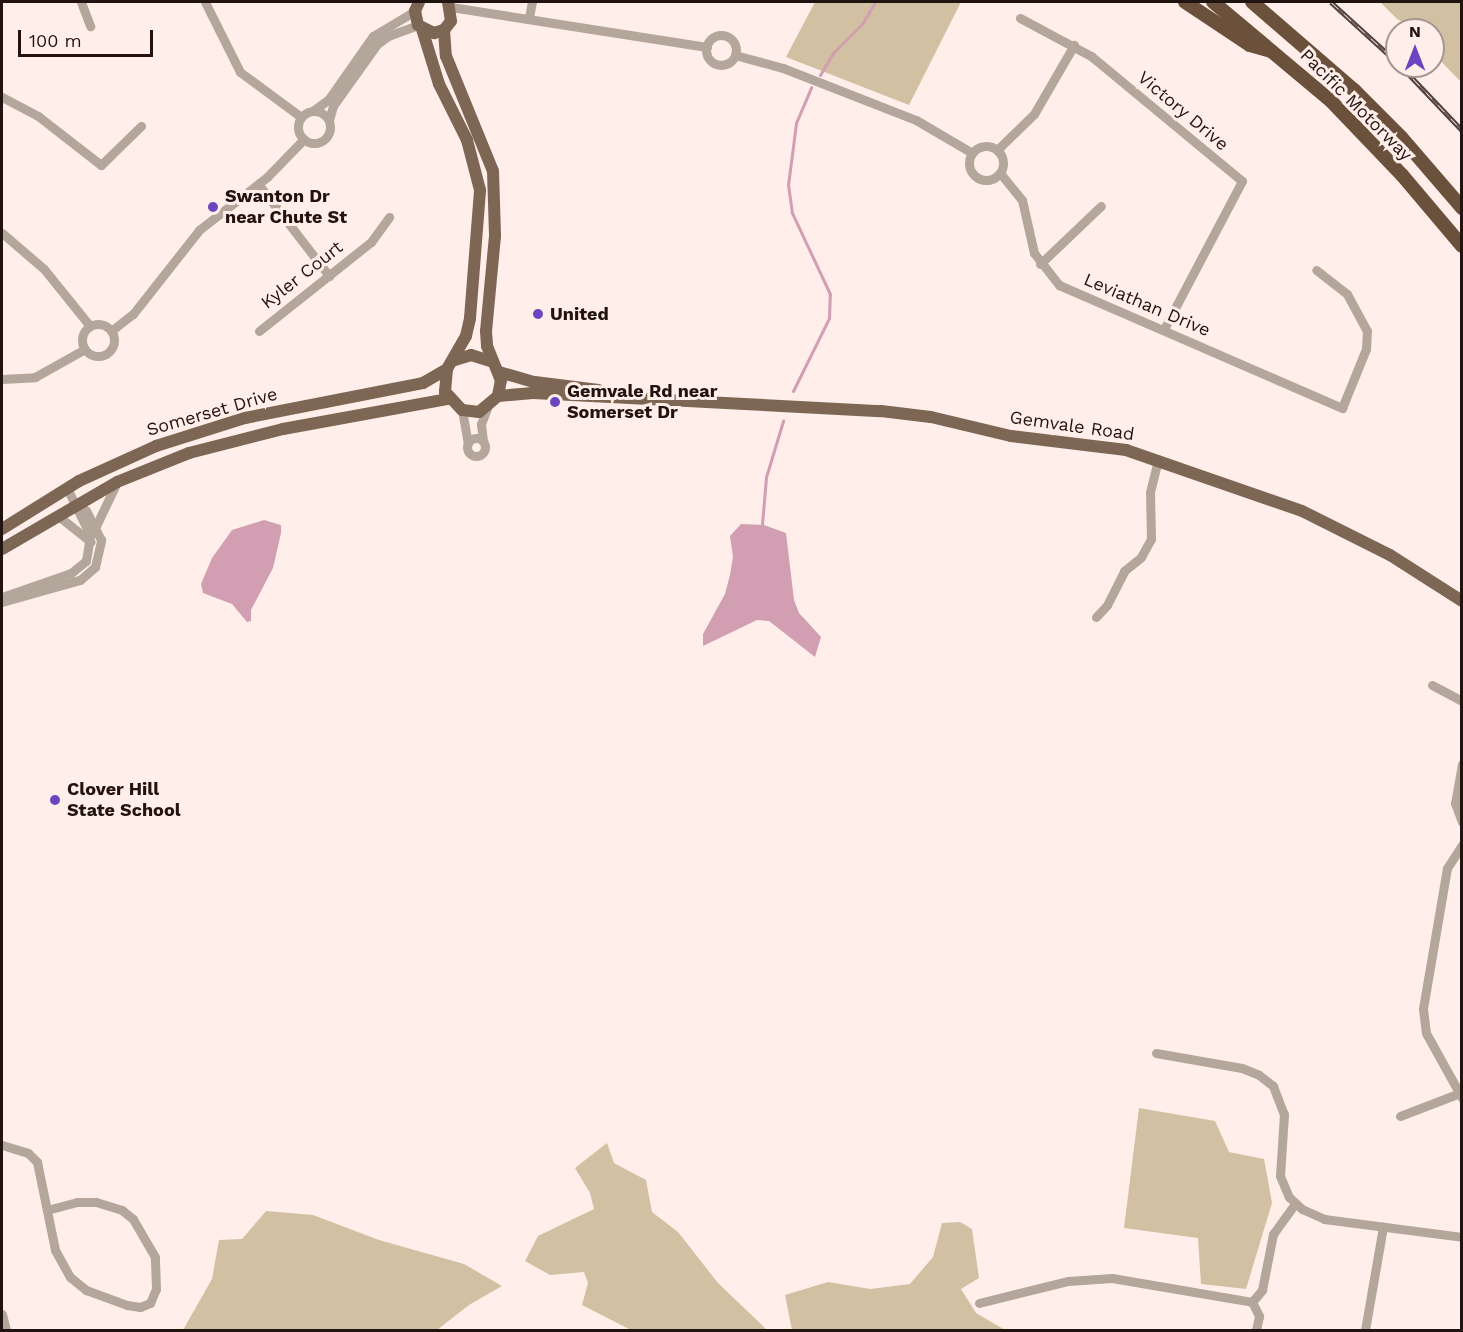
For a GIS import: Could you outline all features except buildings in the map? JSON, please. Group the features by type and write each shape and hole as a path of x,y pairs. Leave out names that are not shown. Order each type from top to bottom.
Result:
{"highway":[{"path":"1185,2 1250,45 1276,52"},
{"name":"Pacific Motorway","path":"1212,2 1276,52 1378,149 1461,246"},
{"name":"Pacific Motorway","path":"1252,2 1354,90 1461,208"}],"main road":[{"path":"420,27 434,33 444,30 451,21 450,4"},
{"path":"417,6 420,27 439,84 466,140 480,190 470,318 444,384 448,399 462,410 487,408 498,396 495,367 486,331 495,236 493,171 446,56 444,30"},
{"name":"Somerset Drive","path":"2,529 67,488 134,454 214,426 423,383 471,355 495,367"},
{"name":"Gemvale Road","path":"495,367 535,382 647,399"},
{"name":"Gemvale Road","path":"498,396 518,393 912,414 1011,436 1126,450 1158,459 1302,511 1390,555 1461,601"},
{"name":"Somerset Drive","path":"2,549 76,503 117,482 232,441 448,399"}],"street":[{"path":"81,2 90,26"},
{"path":"205,2 240,72 301,117"},
{"path":"529,17 532,2"},
{"path":"450,4 707,47"},
{"path":"417,6 373,36 328,100 301,117 298,128 304,139 313,143 324,140 330,131 329,120 333,106 377,44 388,36 420,27"},
{"path":"997,150 1034,114 1074,45 1020,18"},
{"path":"725,35 734,42 735,55 728,63 718,64 710,59 707,47 715,36 725,35"},
{"name":"Victory Drive","path":"1074,45 1242,181 1164,329"},
{"path":"735,55 783,68 916,120 972,153"},
{"path":"2,97 38,116 101,165 141,126"},
{"path":"314,110 329,120"},
{"path":"111,331 133,314 200,230 258,185 304,139"},
{"path":"984,146 997,150 1003,162 1000,173 991,179 978,178 969,168 972,153 984,146"},
{"name":"Leviathan Drive","path":"1000,173 1022,200 1034,253 1040,264 1059,285 1342,408 1366,349 1367,331 1347,294 1316,270"},
{"path":"258,185 329,276"},
{"path":"1040,264 1101,206"},
{"name":"Kyler Court","path":"259,331 371,242 389,217"},
{"path":"2,233 44,268 90,326"},
{"path":"102,325 111,331 114,339 106,353 94,355 85,349 83,335 90,326 102,325"},
{"path":"2,379 35,377 85,349"},
{"path":"462,410 470,454 484,457 481,424 487,408"},
{"path":"468,443 475,438 483,441"},
{"path":"1096,617 1107,605 1124,571 1148,547 1153,524 1150,492 1158,459"},
{"path":"95,528 117,482"},
{"path":"2,597 78,569 86,561 91,542 76,503 67,488"},
{"path":"2,602 88,575 101,556 101,540 86,511 76,503"},
{"path":"57,515 91,542"},
{"path":"1432,686 1461,701"},
{"path":"1461,764 1455,803 1461,822"},
{"path":"1400,1116 1461,1095 1426,1033 1423,1009 1447,868 1461,844"},
{"path":"1156,1053 1252,1071 1273,1086 1284,1114 1280,1176 1295,1204 1324,1219 1461,1237"},
{"path":"2,1145 34,1158 57,1256 75,1282 96,1294 135,1307 150,1303 156,1288 155,1257 133,1219 122,1210 95,1202 77,1202 47,1210"},
{"path":"1252,1302 1262,1290 1273,1234 1295,1204"},
{"path":"1365,1330 1383,1227"},
{"path":"980,1303 1068,1281 1112,1278 1252,1302"},
{"path":"1252,1302 1258,1316 1256,1330"},
{"path":"2,1314 6,1330"}],"shaded area":[{"path":"815,2 961,2 909,105 786,57"},
{"path":"1380,2 1461,2 1461,82 1445,65 1445,18 1396,18"},
{"path":"264,520 281,525 281,533 273,568 251,610 251,621 247,622 232,604 203,593 201,584 212,558 232,530"},
{"path":"741,524 764,525 786,533 794,600 799,613 821,637 815,657 769,621 757,620 703,646 703,634 725,594 730,575 733,557 730,536"},
{"path":"1139,1108 1215,1121 1229,1152 1264,1159 1272,1203 1246,1289 1201,1284 1198,1238 1124,1228"},
{"path":"607,1143 614,1163 646,1180 652,1212 678,1232 718,1283 767,1330 631,1330 582,1305 588,1283 584,1272 550,1275 525,1261 538,1236 594,1209 590,1193 575,1168"},
{"path":"266,1211 313,1215 379,1240 464,1264 502,1286 469,1305 437,1330 183,1330 212,1279 219,1240 242,1239"},
{"path":"960,1222 972,1229 979,1278 961,1289 976,1313 1005,1330 792,1330 785,1295 828,1282 870,1289 910,1284 933,1257 942,1223"}],"waterway":[{"path":"820,75 833,53 862,24 875,2"},
{"path":"793,391 829,318 830,294 792,213 788,185 796,123 811,87"},
{"path":"762,524 766,477 783,421"}],"railway":[{"path":"1331,2 1385,51"},
{"path":"1412,78 1462,130"}],"place":[{"name":"Swanton Dr near Chute St","path":"213,207"},
{"name":"United","path":"538,314"},
{"name":"Gemvale Rd near Somerset Dr","path":"555,402"},
{"name":"Clover Hill State School","path":"55,800"}]}
